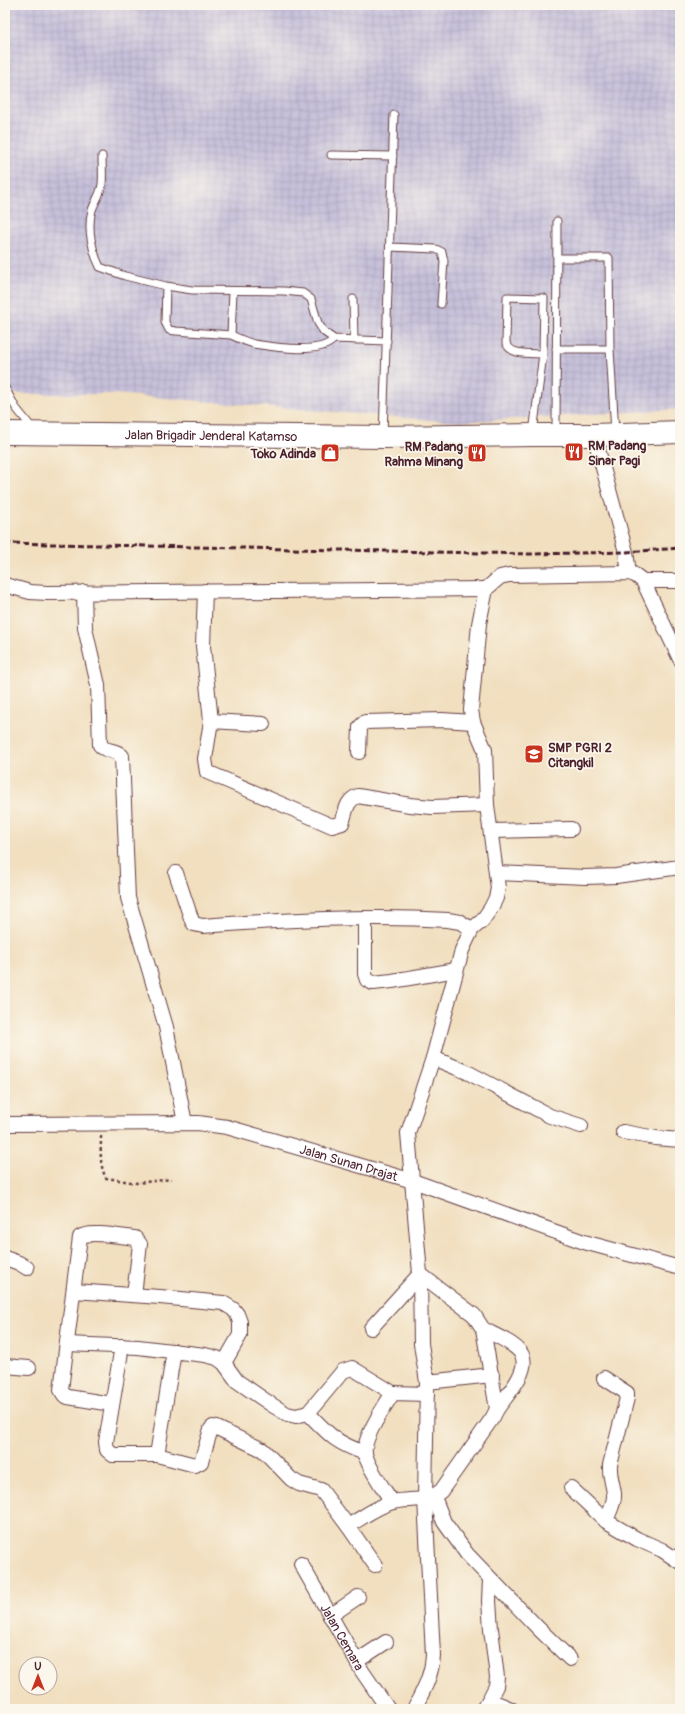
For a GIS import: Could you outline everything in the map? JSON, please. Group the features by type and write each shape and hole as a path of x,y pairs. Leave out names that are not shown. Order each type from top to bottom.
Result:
{"highway":[{"name":"Jalan Brigadir Jenderal Katamso","path":"5,433 383,437 605,435 680,432"}],"street":[{"path":"605,435 629,573"},
{"path":"414,1709 430,1679 433,1667 433,1655 427,1388 421,1344 420,1274 413,1181 408,1148 408,1133 433,1058 462,950 472,929 482,921 496,898 498,888 487,805 485,750 473,722 471,696 479,624 486,590 500,577 509,575 629,573 635,575 643,581 680,659"},
{"path":"643,581 680,581"},
{"path":"5,585 30,592 486,590"},
{"path":"205,591 203,641 211,721 205,764 207,772 332,826 342,823 349,802 352,798 358,796 410,805 432,807 487,805"},
{"path":"84,592 85,628 98,685 100,746 104,750 116,751 122,756 128,898 166,1027 184,1123"},
{"path":"359,752 360,727 365,722 452,720 473,722"},
{"path":"211,721 263,724"},
{"path":"491,831 571,829"},
{"path":"496,873 585,877 616,876 680,868"},
{"path":"176,873 192,920 194,924 202,926 301,919 366,918 448,920 460,922 472,929"},
{"path":"366,918 365,974 367,980 372,983 456,970"},
{"path":"433,1058 468,1072 550,1116 581,1126"},
{"name":"Jalan Sunan Drajat","path":"5,1124 198,1123 227,1127 413,1181 584,1242 680,1268"},
{"path":"623,1132 656,1138 680,1140"},
{"path":"111,1404 64,1395 61,1390 80,1237 83,1235 94,1234 135,1238 139,1242 134,1295"},
{"path":"5,1258 19,1263 27,1268"},
{"path":"371,1328 420,1274"},
{"path":"348,1526 392,1502 430,1498 441,1492 521,1376 524,1367 522,1355 513,1346 484,1329 474,1315 420,1274"},
{"path":"74,1291 223,1303 233,1308 240,1322 240,1336 224,1363"},
{"path":"484,1329 497,1409"},
{"path":"66,1344 122,1346 205,1354 217,1358 224,1363 237,1381 287,1414 296,1416 308,1414 343,1371 348,1368 352,1368 393,1393 492,1375"},
{"path":"122,1346 111,1404 106,1442 107,1450 113,1455 157,1455 195,1465 201,1462 211,1430 214,1427 217,1428 264,1450 291,1479 299,1484 321,1490 375,1565"},
{"path":"157,1455 174,1351"},
{"path":"5,1366 29,1368"},
{"path":"604,1378 627,1393 610,1465 609,1474 614,1495 613,1503 606,1521"},
{"path":"392,1502 365,1453 370,1432 380,1412 393,1393"},
{"path":"308,1414 332,1438 346,1446 365,1453"},
{"path":"571,1488 606,1521 637,1539 662,1550 680,1562"},
{"path":"430,1498 444,1522 467,1554 490,1580 570,1659"},
{"name":"Jalan Cemara","path":"301,1564 330,1616 388,1709"},
{"path":"490,1580 489,1601 497,1678 496,1686 486,1705 511,1709"},
{"path":"330,1616 358,1597"},
{"path":"357,1661 386,1642"}],"lane":[{"path":"383,437 394,115"},
{"path":"331,155 393,156"},
{"path":"102,156 102,185 99,196 92,210 91,223 94,256 100,267 166,286 192,290 303,293 311,299 318,323 324,332 334,339 387,341"},
{"path":"556,435 557,220"},
{"path":"390,247 436,249 442,252 444,262 441,304"},
{"path":"557,258 609,258 610,349 605,435"},
{"path":"166,286 165,322 169,330 231,335 253,344 313,349 330,344 334,339"},
{"path":"231,335 233,291"},
{"path":"533,435 543,354 544,298 507,297 506,343 508,348 512,352 543,354"},
{"path":"353,298 354,340"},
{"path":"556,349 610,349"},
{"path":"5,388 16,408 37,434"}],"path":[{"path":"100,1123 101,1164 102,1171 106,1178 136,1183 172,1179"}],"shaded area":[{"path":"5,5 680,5 680,409 457,422 116,394 5,394"}],"railway":[{"path":"5,543 532,554 626,552 680,548"}],"place":[{"name":"RM Padang Sinar Pagi","path":"574,452"},
{"name":"Toko Adinda","path":"330,453"},
{"name":"RM Padang Rahma Minang","path":"477,453"},
{"name":"SMP PGRI 2 Citangkil","path":"534,754"}]}
